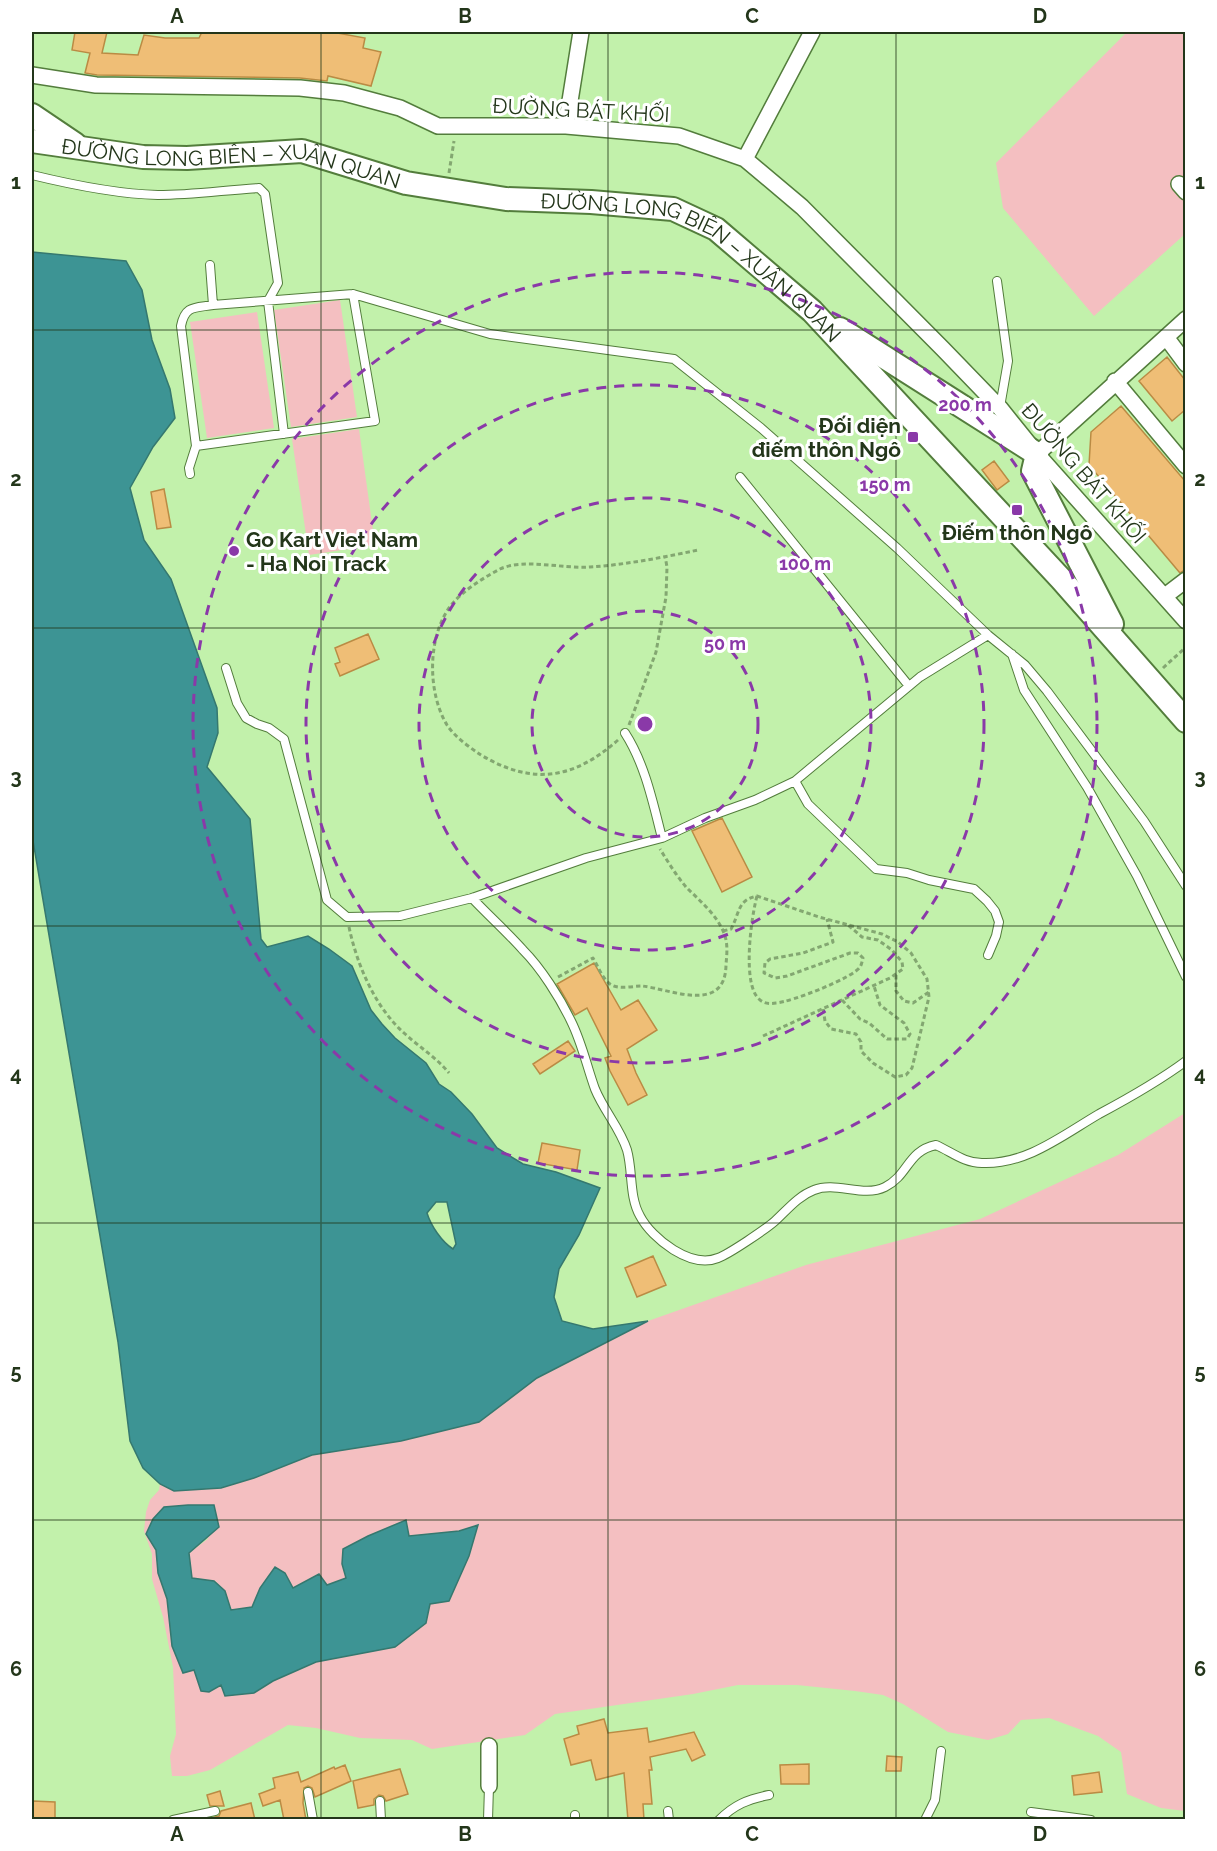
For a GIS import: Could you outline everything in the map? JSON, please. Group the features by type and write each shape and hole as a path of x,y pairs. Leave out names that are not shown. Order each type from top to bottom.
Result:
{"main road":[{"path":"32,115 82,149"},
{"name":"ĐƯỜNG LONG BIÊN – XUÂN QUAN","path":"32,141 143,158 187,158 302,151 406,183 506,199 591,202 673,209 716,229 812,311 1126,652 1185,721"},
{"path":"812,311 1037,454 1033,471 1126,652"}],"street":[{"path":"566,126 581,32"},
{"path":"745,159 809,32"},
{"name":"ĐƯỜNG BÁT KHỐI","path":"32,75 96,85 300,88 344,93 388,105 438,126 566,126 679,136 745,159 802,207 1000,408 1037,454 1185,621"},
{"path":"1037,454 1185,320"},
{"path":"1166,337 1185,364"},
{"path":"1115,381 1185,466"},
{"path":"1165,596 1185,580"},
{"path":"489,1746 489,1786"}],"lane":[{"path":"32,175 80,187 156,195 259,188 265,194 278,283 268,301 284,434"},
{"path":"210,265 213,305"},
{"path":"997,281 1008,361 1000,408"},
{"path":"195,446 375,421 353,294"},
{"path":"190,474 189,468 195,446 181,326 183,315 190,308 353,294 490,334 674,359 761,428 897,548 988,634 1012,652 1047,691 1144,821 1175,866 1185,886"},
{"path":"740,477 909,686"},
{"path":"226,668 237,702 246,718 269,728 284,739 327,900 347,917 399,916 472,898 586,858 662,838 795,782 909,686 988,634"},
{"path":"1012,652 1024,690 1087,788 1137,876 1185,977"},
{"path":"625,733 639,760 662,838"},
{"path":"795,782 808,804 876,869 907,873 974,889 995,911 999,922 988,955"},
{"path":"472,898 525,952 571,1020 582,1045 596,1091 618,1129 627,1150 635,1205 640,1217 663,1243 684,1256 699,1260 717,1259 773,1223 798,1199 818,1188 873,1190 885,1187 896,1180 917,1152 936,1144 959,1158 980,1164 1001,1163 1031,1153 1127,1099 1185,1061"},
{"path":"924,1820 935,1800 941,1752"},
{"path":"488,1820 489,1786"},
{"path":"308,1792 313,1820"},
{"path":"719,1820 729,1809 743,1801 768,1795"},
{"path":"380,1801 381,1820"},
{"path":"668,1810 669,1820"},
{"path":"173,1820 215,1811"},
{"path":"1031,1812 1091,1820"}],"path":[{"path":"447,183 455,137"},
{"path":"665,556 666,597 656,652 625,733 604,752 585,765 563,773 544,775 518,772 493,762 469,747 446,724 436,699 431,662 440,625 451,605 465,591 501,568 521,565 591,567 698,550"},
{"path":"1160,671 1185,646"},
{"path":"548,984 593,957 603,976 611,985 642,986 692,997 710,993 720,986 726,978 727,945 723,931 672,869 660,848 662,838"},
{"path":"723,931 731,929 741,903 747,898 757,896 882,934 898,942 911,953 927,979 929,992 912,1068 906,1075 895,1077 873,1063 861,1051 861,1042 856,1034 831,1029 825,1021 822,1008"},
{"path":"757,896 751,919 750,977 752,990 764,1003 774,1004 786,1001 850,975 860,967 863,958 858,953 850,953 787,976 775,978 764,973 765,963 771,959 803,953 833,942 827,919"},
{"path":"347,917 363,970 375,997 403,1032 449,1073"},
{"path":"763,1035 842,1000 903,969 902,962 892,950 878,940 862,937 847,924"},
{"path":"897,973 896,991 904,1001 913,1004 929,992"},
{"path":"842,1000 851,1011 887,1039 907,1039 910,1034 904,1023 880,1005 873,985"}],"shaded area":[{"path":"1127,32 1185,32 1185,234 1094,316 1003,208 996,163"},
{"path":"340,300 357,417 291,427 274,310"},
{"path":"257,312 274,428 207,438 190,322"},
{"path":"359,429 375,545 309,555 292,439"},
{"path":"1185,1113 1185,1811 1161,1808 1127,1794 1121,1752 1098,1736 1049,1718 1021,1720 1008,1734 988,1740 948,1732 903,1704 883,1695 797,1685 738,1685 693,1694 555,1714 525,1735 432,1749 412,1740 360,1738 316,1728 288,1725 210,1770 187,1776 172,1776 170,1756 176,1734 173,1667 163,1617 152,1579 152,1554 144,1531 150,1500 159,1490 160,1484 174,1491 221,1488 254,1478 312,1455 401,1441 479,1422 537,1378 648,1321 806,1265 980,1219 1118,1155","holes":["406,1521 409,1536 460,1531 477,1525 449,1601 430,1604 355,1654 316,1662 273,1681 254,1693 225,1696 221,1684 209,1692 194,1670 184,1673 167,1599 158,1573 156,1550 209,1538 189,1553 192,1579 215,1581 225,1591 231,1610 252,1607 260,1588 285,1573 293,1588 319,1575 327,1585 346,1578 342,1564"]}],"water":[{"path":"32,252 126,261 142,290 152,340 170,389 175,418 153,447 130,488 144,540 171,579 217,708 218,733 207,767 250,819 261,939 267,947 308,936 329,949 352,966 371,1010 382,1024 395,1038 426,1063 439,1084 451,1092 472,1114 497,1148 523,1164 556,1172 600,1188 579,1235 559,1269 554,1297 562,1321 593,1329 648,1321 537,1378 479,1422 401,1441 312,1455 254,1478 221,1488 174,1491 160,1484 143,1468 130,1441 118,1342 32,835","holes":["436,1202 447,1202 456,1244 453,1249 437,1233 427,1213"]},
{"path":"214,1505 219,1527 189,1553 192,1578 214,1581 225,1591 231,1610 252,1607 260,1588 275,1567 285,1573 293,1588 319,1574 327,1585 346,1578 342,1564 343,1549 406,1520 409,1536 459,1531 478,1525 469,1556 449,1601 430,1604 426,1623 395,1647 316,1662 273,1681 254,1693 225,1696 221,1685 209,1692 201,1691 194,1670 183,1673 172,1646 167,1599 158,1573 156,1550 146,1534 153,1519 164,1507"}],"building":[{"path":"75,32 107,32 102,53 138,55 144,35 165,38 199,38 202,32 332,32 365,38 363,48 381,52 371,86 328,76 327,81 300,78 97,75 85,73 90,53 72,50"},
{"path":"1167,357 1185,380 1185,410 1172,421 1139,381"},
{"path":"1121,406 1185,481 1185,570 1180,573 1089,465 1091,432"},
{"path":"994,461 1009,481 997,490 982,470"},
{"path":"164,489 171,527 157,529 151,492"},
{"path":"368,634 379,659 340,676 335,664 340,662 335,648"},
{"path":"722,818 752,877 722,892 692,831"},
{"path":"594,963 621,1010 638,1000 657,1030 627,1049 647,1095 628,1105 605,1058 611,1056 587,1008 575,1015 557,984"},
{"path":"568,1041 575,1051 540,1074 533,1064"},
{"path":"542,1143 580,1150 577,1170 538,1163"},
{"path":"653,1256 666,1285 637,1297 625,1268"},
{"path":"604,1719 608,1733 647,1728 649,1742 694,1732 705,1755 692,1761 686,1749 650,1757 652,1804 643,1804 644,1820 628,1820 624,1773 596,1780 591,1760 571,1765 564,1739 579,1734 577,1726"},
{"path":"887,1756 902,1757 901,1771 886,1771"},
{"path":"809,1764 809,1784 781,1784 780,1765"},
{"path":"345,1765 351,1781 315,1797 312,1788 308,1786 304,1788 303,1803 306,1820 284,1820 280,1800 263,1806 259,1794 275,1788 273,1778 298,1772 301,1782 334,1767 335,1769"},
{"path":"400,1769 408,1794 386,1801 383,1796 379,1795 374,1799 374,1805 358,1808 353,1781"},
{"path":"1099,1772 1102,1792 1074,1795 1072,1776"},
{"path":"220,1791 224,1806 210,1806 207,1795"},
{"path":"33,1801 55,1802 55,1820 32,1820"},
{"path":"251,1803 255,1820 204,1820 219,1816 221,1811"}],"place":[{"name":"Đối diện điếm thôn Ngô","path":"913,437"},
{"name":"Điếm thôn Ngô","path":"1017,510"},
{"name":"Go Kart Viet Nam - Ha Noi Track","path":"234,551"}]}
